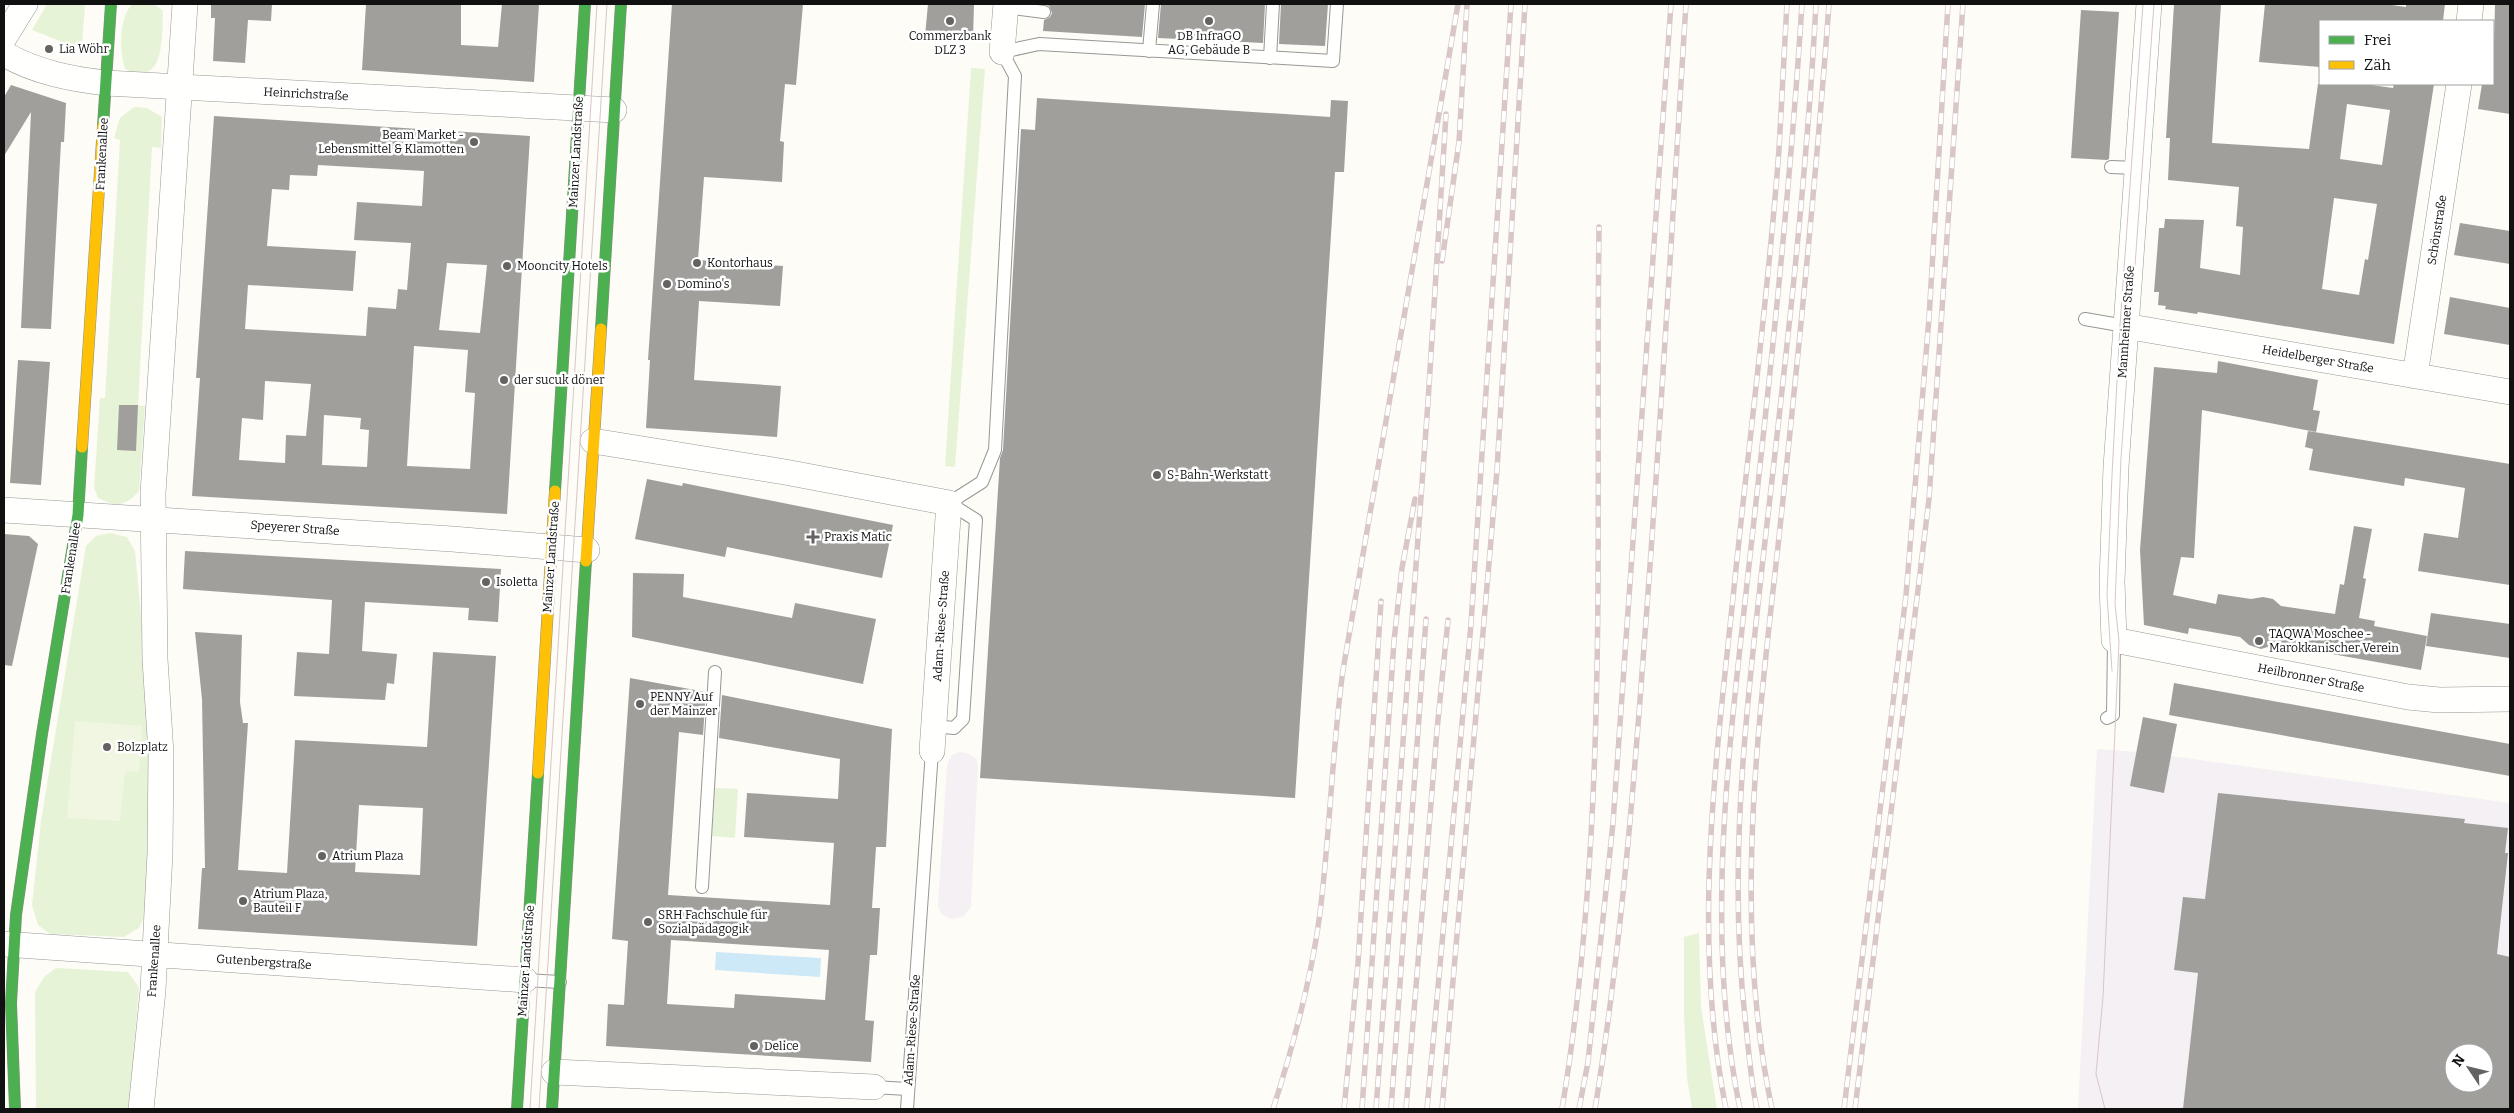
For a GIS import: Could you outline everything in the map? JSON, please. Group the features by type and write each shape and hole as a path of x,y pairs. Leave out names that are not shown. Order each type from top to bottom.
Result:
{"main road":[{"name":"Frankenallee","path":"15,1109 7,1003 9,945 16,915 42,734 78,515 112,4"},
{"name":"Mainzer Landstraße","path":"517,1109 585,4"},
{"path":"552,1109 621,4"}],"street":[{"path":"4,38 25,4"},
{"name":"Frankenallee","path":"141,1109 155,955 160,853 160,754 155,659 153,519 185,4"},
{"name":"Mannheimer Straße","path":"2114,640 2112,582 2116,467 2149,4"},
{"path":"2468,20 2471,4"},
{"path":"1002,52 1006,6"},
{"name":"Heinrichstraße","path":"4,54 19,63 51,74 106,83 614,110"},
{"name":"Schönstraße","path":"2415,376 2459,85"},
{"name":"Heidelberger Straße","path":"2125,326 2510,392"},
{"path":"593,441 785,472 948,503"},
{"name":"Adam-Riese-Straße","path":"932,751 948,503"},
{"name":"Speyerer Straße","path":"4,510 587,550"},
{"name":"Heilbronner Straße","path":"2114,640 2408,697 2439,700 2510,699"},
{"name":"Gutenbergstraße","path":"9,945 525,980"},
{"path":"554,1072 874,1087"}],"lane":[{"path":"1149,51 1153,4"},
{"path":"1270,58 1273,4"},
{"path":"948,503 982,482 995,450 1015,76 1002,52 1039,44 1333,61 1337,4"},
{"path":"1006,6 1044,12"},
{"path":"2111,167 2137,168"},
{"path":"2085,319 2125,326"},
{"path":"2106,718 2113,715 2114,640"},
{"path":"702,887 715,672"},
{"name":"Adam-Riese-Straße","path":"907,1109 932,751"},
{"path":"525,980 560,982"},
{"path":"874,1087 908,1089"}],"shaded area":[{"path":"2143,717 2177,724 2171,756 2510,803 2510,1109 2078,1109 2097,749 2136,752"},
{"path":"959,752 967,753 977,759 978,767 971,907 963,917 951,919 942,915 938,905 947,765 952,755"}],"green space":[{"path":"47,4 85,4 82,45 70,45 32,30"},
{"path":"132,4 154,4 163,11 159,57 148,72 138,73 125,69 123,62 122,26"},
{"path":"971,68 985,69 955,467 945,466"},
{"path":"134,107 147,108 162,117 161,148 152,147 138,405 145,406 139,491 125,503 115,504 98,498 94,488 100,398 105,398 120,140 114,138 120,118"},
{"path":"110,533 127,537 135,551 144,648 149,754 150,835 145,915 139,928 124,937 50,934 38,925 32,905 41,821 86,546 96,536"},
{"path":"75,721 142,726 139,772 125,771 120,821 67,818"},
{"path":"715,788 738,789 735,838 712,836"},
{"path":"1699,933 1701,1007 1717,1109 1692,1109 1687,1078 1684,1015 1684,937"},
{"path":"56,968 128,972 139,987 129,1109 36,1109 35,992 44,977"}],"water":[{"path":"716,952 821,958 820,977 715,970"}],"building":[{"path":"211,4 272,4 271,21 248,20 245,63 213,61 215,18 211,18"},
{"path":"366,4 461,4 461,45 498,47 502,4 539,4 534,82 362,70"},
{"path":"672,4 803,4 796,85 785,84 780,141 784,142 782,182 704,177 698,260 783,266 780,306 699,301 694,380 781,386 777,437 646,428 650,360 648,360"},
{"name":"Commerzbank DLZ 3","path":"928,4 974,4 973,39 925,36"},
{"path":"1045,4 1145,4 1142,37 1043,31 1044,20 1050,17 1052,13 1049,6"},
{"name":"DB InfraGO AG, Gebäude B","path":"1161,4 1265,4 1263,43 1158,38"},
{"name":"DB InfraGO AG, Gebäude B","path":"1281,4 1328,4 1325,46 1279,44"},
{"path":"2174,4 2221,4 2212,143 2309,149 2318,84 2371,85 2393,88 2394,85 2434,85 2394,344 2198,312 2197,314 2165,309 2166,306 2158,305 2159,292 2154,292 2159,228 2164,228 2165,219 2204,220 2200,268 2240,275 2243,227 2236,226 2239,187 2168,180 2170,138 2166,138","holes":["2347,104 2390,110 2382,165 2340,159","2334,198 2377,204 2368,260 2365,259 2359,295 2322,289"]},
{"path":"2265,4 2385,4 2406,7 2406,4 2445,4 2443,20 2319,20 2319,67 2259,62"},
{"path":"2495,4 2510,4 2510,114 2478,109 2482,85 2494,85"},
{"path":"2081,10 2119,12 2109,159 2107,160 2071,158"},
{"path":"11,85 66,103 64,142 61,142 51,329 21,328 31,112 4,156 4,97"},
{"name":"S-Bahn-Werkstatt","path":"1037,98 1330,117 1331,100 1348,101 1344,172 1335,172 1295,798 980,778 1000,458 1003,450 1021,129 1035,130"},
{"path":"214,116 530,136 507,514 192,496 200,378 196,378","holes":["318,165 424,171 422,206 357,202 354,240 411,243 407,290 398,289 396,309 368,307 366,336 245,329 248,285 353,291 356,251 267,246 272,189 289,190 290,175 317,176","447,263 487,265 480,333 439,330","414,346 468,350 465,392 475,393 470,469 407,466","265,381 311,384 306,436 286,435 285,463 239,460 242,418 263,420","324,415 361,418 360,429 369,430 367,467 322,465"]},
{"path":"2460,223 2510,231 2510,264 2454,255"},
{"path":"2450,297 2510,308 2510,345 2444,334"},
{"path":"18,360 50,362 41,485 10,483"},
{"path":"2218,361 2318,380 2313,410 2320,411 2316,432 2202,410 2194,558 2181,557 2173,595 2216,604 2218,594 2251,599 2263,597 2273,599 2281,606 2335,614 2340,584 2344,585 2354,526 2372,529 2363,578 2366,579 2359,618 2375,621 2374,626 2427,636 2421,670 2277,644 2261,649 2249,645 2240,637 2189,628 2188,634 2144,625 2140,550 2154,367 2217,373"},
{"path":"119,405 138,405 136,451 117,450"},
{"path":"2308,431 2510,464 2510,585 2418,571 2424,533 2458,538 2465,488 2405,478 2404,486 2309,470 2313,449 2305,447"},
{"path":"647,479 682,486 683,483 893,525 882,578 727,547 725,557 635,539"},
{"path":"4,534 29,536 38,544 12,666 4,665"},
{"path":"185,551 501,569 498,622 468,620 469,608 365,602 362,651 397,654 394,684 387,683 385,700 294,696 297,652 329,654 332,600 183,589"},
{"path":"633,573 684,574 683,597 792,618 795,603 876,619 863,684 632,637"},
{"path":"2431,613 2510,624 2510,658 2426,646"},
{"name":"Atrium Plaza","path":"195,632 242,635 240,702 243,723 248,723 238,870 287,873 295,740 427,747 433,652 496,656 477,946 198,929 202,868 205,868 202,699","holes":["359,805 423,808 420,875 355,872"]},
{"path":"630,678 706,692 703,735 679,732 668,895 830,905 834,843 744,837 747,793 838,799 840,759 719,738 722,695 892,729 886,847 876,847 872,908 880,908 877,955 870,955 865,1020 874,1021 871,1062 606,1046 608,1004 624,1005 628,941 612,939","holes":["671,940 829,950 825,1000 735,994 734,1008 667,1004"]},
{"path":"2174,683 2510,744 2510,776 2169,715"},
{"path":"2143,717 2177,724 2164,793 2130,786"},
{"path":"2218,793 2465,819 2464,823 2508,828 2505,853 2508,853 2497,954 2510,957 2510,1109 2183,1109 2198,973 2174,970 2183,897 2205,899"}],"tram line":[{"path":"530,1109 597,4"},
{"path":"539,1109 607,4"},
{"path":"2112,671 2107,595 2112,475 2120,325 2143,4"},
{"path":"2105,1109 2096,1074 2103,997 2119,641 2115,604 2121,458 2154,4"}],"railway":[{"path":"1273,1109 1301,1012 1312,961 1320,913 1343,670 1458,4"},
{"path":"1442,261 1459,142 1467,4"},
{"path":"1427,1109 1471,624 1511,4"},
{"path":"1442,1109 1497,470 1525,4"},
{"path":"1579,1109 1588,1062 1613,823 1671,4"},
{"path":"1595,1109 1618,941 1634,773 1655,496 1686,4"},
{"path":"1726,1109 1716,1045 1710,981 1710,854 1720,726 1764,317 1779,149 1787,4"},
{"path":"1740,1109 1729,1042 1723,974 1722,905 1724,837 1734,700 1772,355 1802,4"},
{"path":"1757,1109 1750,1068 1738,909 1741,792 1750,676 1800,213 1816,4"},
{"path":"1772,1109 1760,1038 1753,967 1751,895 1753,823 1763,680 1806,270 1829,4"},
{"path":"1844,1109 1906,595 1929,318 1948,4"},
{"path":"1855,1109 1929,499 1963,4"},
{"path":"1376,1109 1428,402 1446,114"},
{"path":"1562,1109 1577,1000 1587,891 1594,780 1597,669 1599,227"},
{"path":"1362,1109 1394,641 1402,568 1415,499"},
{"path":"1344,1109 1358,963 1381,601"},
{"path":"1391,1109 1426,619"},
{"path":"1406,1109 1437,730 1448,620"}],"traffic: fast":[{"path":"103,126 111,4"},
{"path":"555,491 585,4"},
{"path":"601,329 621,4"},
{"path":"15,1109 11,1003 16,915 42,734 78,515 82,447"},
{"path":"552,1109 586,561"},
{"path":"517,1109 538,773"}],"traffic: slow":[{"path":"82,447 103,126"},
{"path":"586,561 601,329"},
{"path":"538,773 555,491"}],"place":[{"name":"Commerzbank DLZ 3","path":"950,21"},
{"name":"DB InfraGO AG, Gebäude B","path":"1209,21"},
{"name":"Lia Wöhr","path":"49,49"},
{"name":"Beam Market - Lebensmittel & Klamotten","path":"474,142"},
{"name":"Kontorhaus","path":"697,263"},
{"name":"Mooncity Hotels","path":"507,266"},
{"name":"Domino's","path":"667,284"},
{"name":"der sucuk döner","path":"504,380"},
{"name":"S-Bahn-Werkstatt","path":"1157,475"},
{"name":"Praxis Matic","path":"813,537"},
{"name":"Isoletta","path":"486,582"},
{"name":"TAQWA Moschee - Marokkanischer Verein","path":"2259,641"},
{"name":"PENNY Auf der Mainzer","path":"640,704"},
{"name":"Bolzplatz","path":"107,747"},
{"name":"Atrium Plaza","path":"322,856"},
{"name":"Atrium Plaza, Bauteil F","path":"243,901"},
{"name":"SRH Fachschule für Sozialpädagogik","path":"648,922"},
{"name":"Delice","path":"754,1046"}]}
